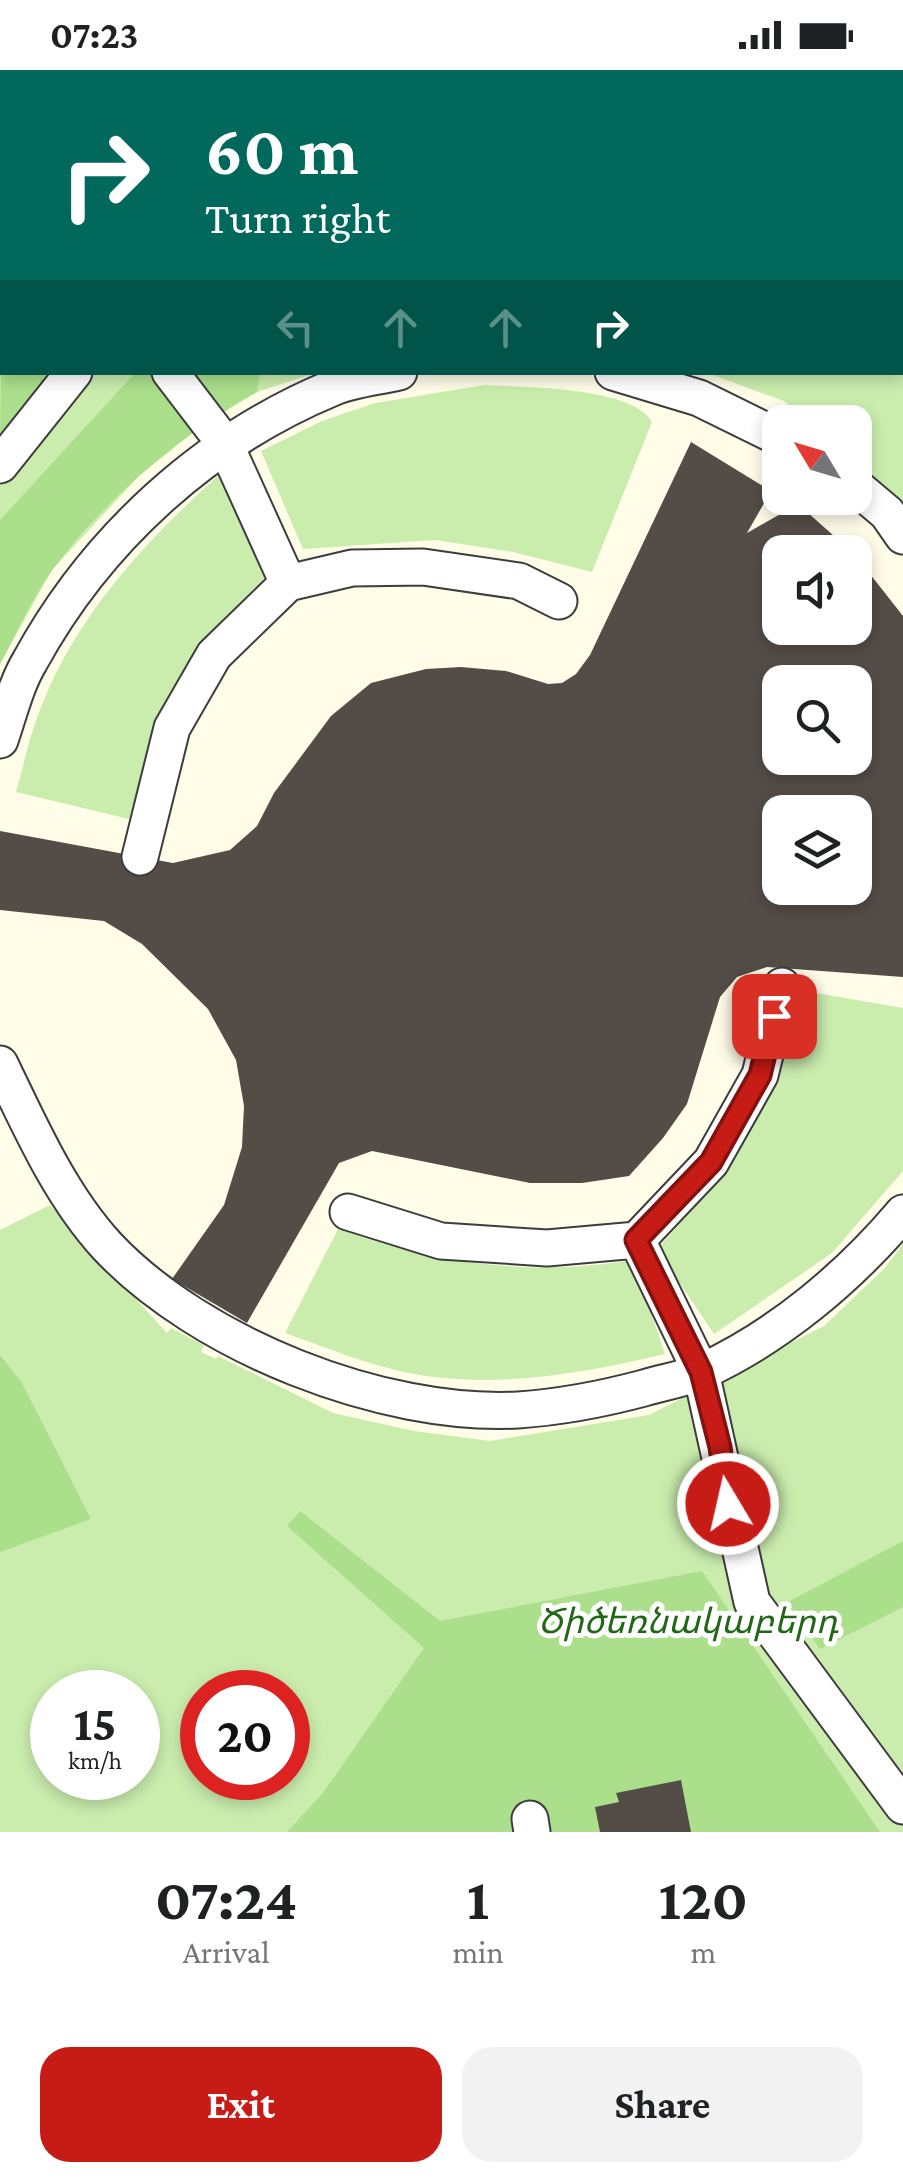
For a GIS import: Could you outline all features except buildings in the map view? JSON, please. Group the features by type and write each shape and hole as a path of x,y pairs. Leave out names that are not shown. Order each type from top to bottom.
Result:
{"street":[{"path":"0,465 72,375"},
{"path":"172,375 225,444 288,583"},
{"path":"0,740 28,664 78,583 156,500 225,444 334,386 385,375"},
{"path":"623,375 699,398 762,429"},
{"path":"872,501 903,536"},
{"path":"140,857 172,728 214,655 288,583 352,568 423,567 520,582 560,601"},
{"path":"348,1212 441,1241 548,1248 636,1240 711,1162 760,1075 782,986"},
{"path":"0,1064 58,1178 106,1245 174,1305 217,1334 258,1352 338,1381 425,1403 516,1410 604,1399 701,1372 819,1298 874,1248 903,1213"},
{"path":"636,1240 701,1372 752,1602 903,1806"}],"green space":[{"path":"0,375 309,375 257,392 212,417 139,476 52,570 0,664"},
{"path":"1,375 63,375 0,437"},
{"path":"133,375 260,375 257,392 172,448 97,517 45,580 0,664 0,520"},
{"path":"712,375 903,375 903,505 872,478 872,405 789,405"},
{"path":"485,385 601,395 641,410 652,422 592,572 513,552 435,540 303,549 261,451 322,421 375,403"},
{"path":"219,475 274,569 222,624 183,684 153,748 129,819 16,792 34,727 52,682 90,616 137,556"},
{"path":"805,991 903,1008 903,1171 832,1253 714,1334 657,1249 708,1189 749,1130 780,1066"},
{"name":"Ծիծեռնակաբերդ","path":"50,1205 167,1333 171,1328 204,1345 201,1352 216,1359 218,1356 333,1413 414,1431 490,1441 649,1415 824,1326 885,1268 903,1244 903,1832 0,1832 0,1230"},
{"path":"338,1229 411,1251 483,1264 557,1267 633,1260 665,1354 550,1376 463,1379 396,1370 285,1333"},
{"path":"0,1355 22,1383 91,1519 0,1552"},
{"path":"300,1511 440,1621 702,1571 880,1832 691,1832 681,1781 616,1794 619,1802 600,1832 287,1832 323,1793 424,1648 287,1526"},
{"path":"903,1541 903,1607 820,1649 786,1603"}],"route":[{"path":"728,1504 720,1447 701,1372 636,1240 711,1162 760,1075 774,1016"}]}
